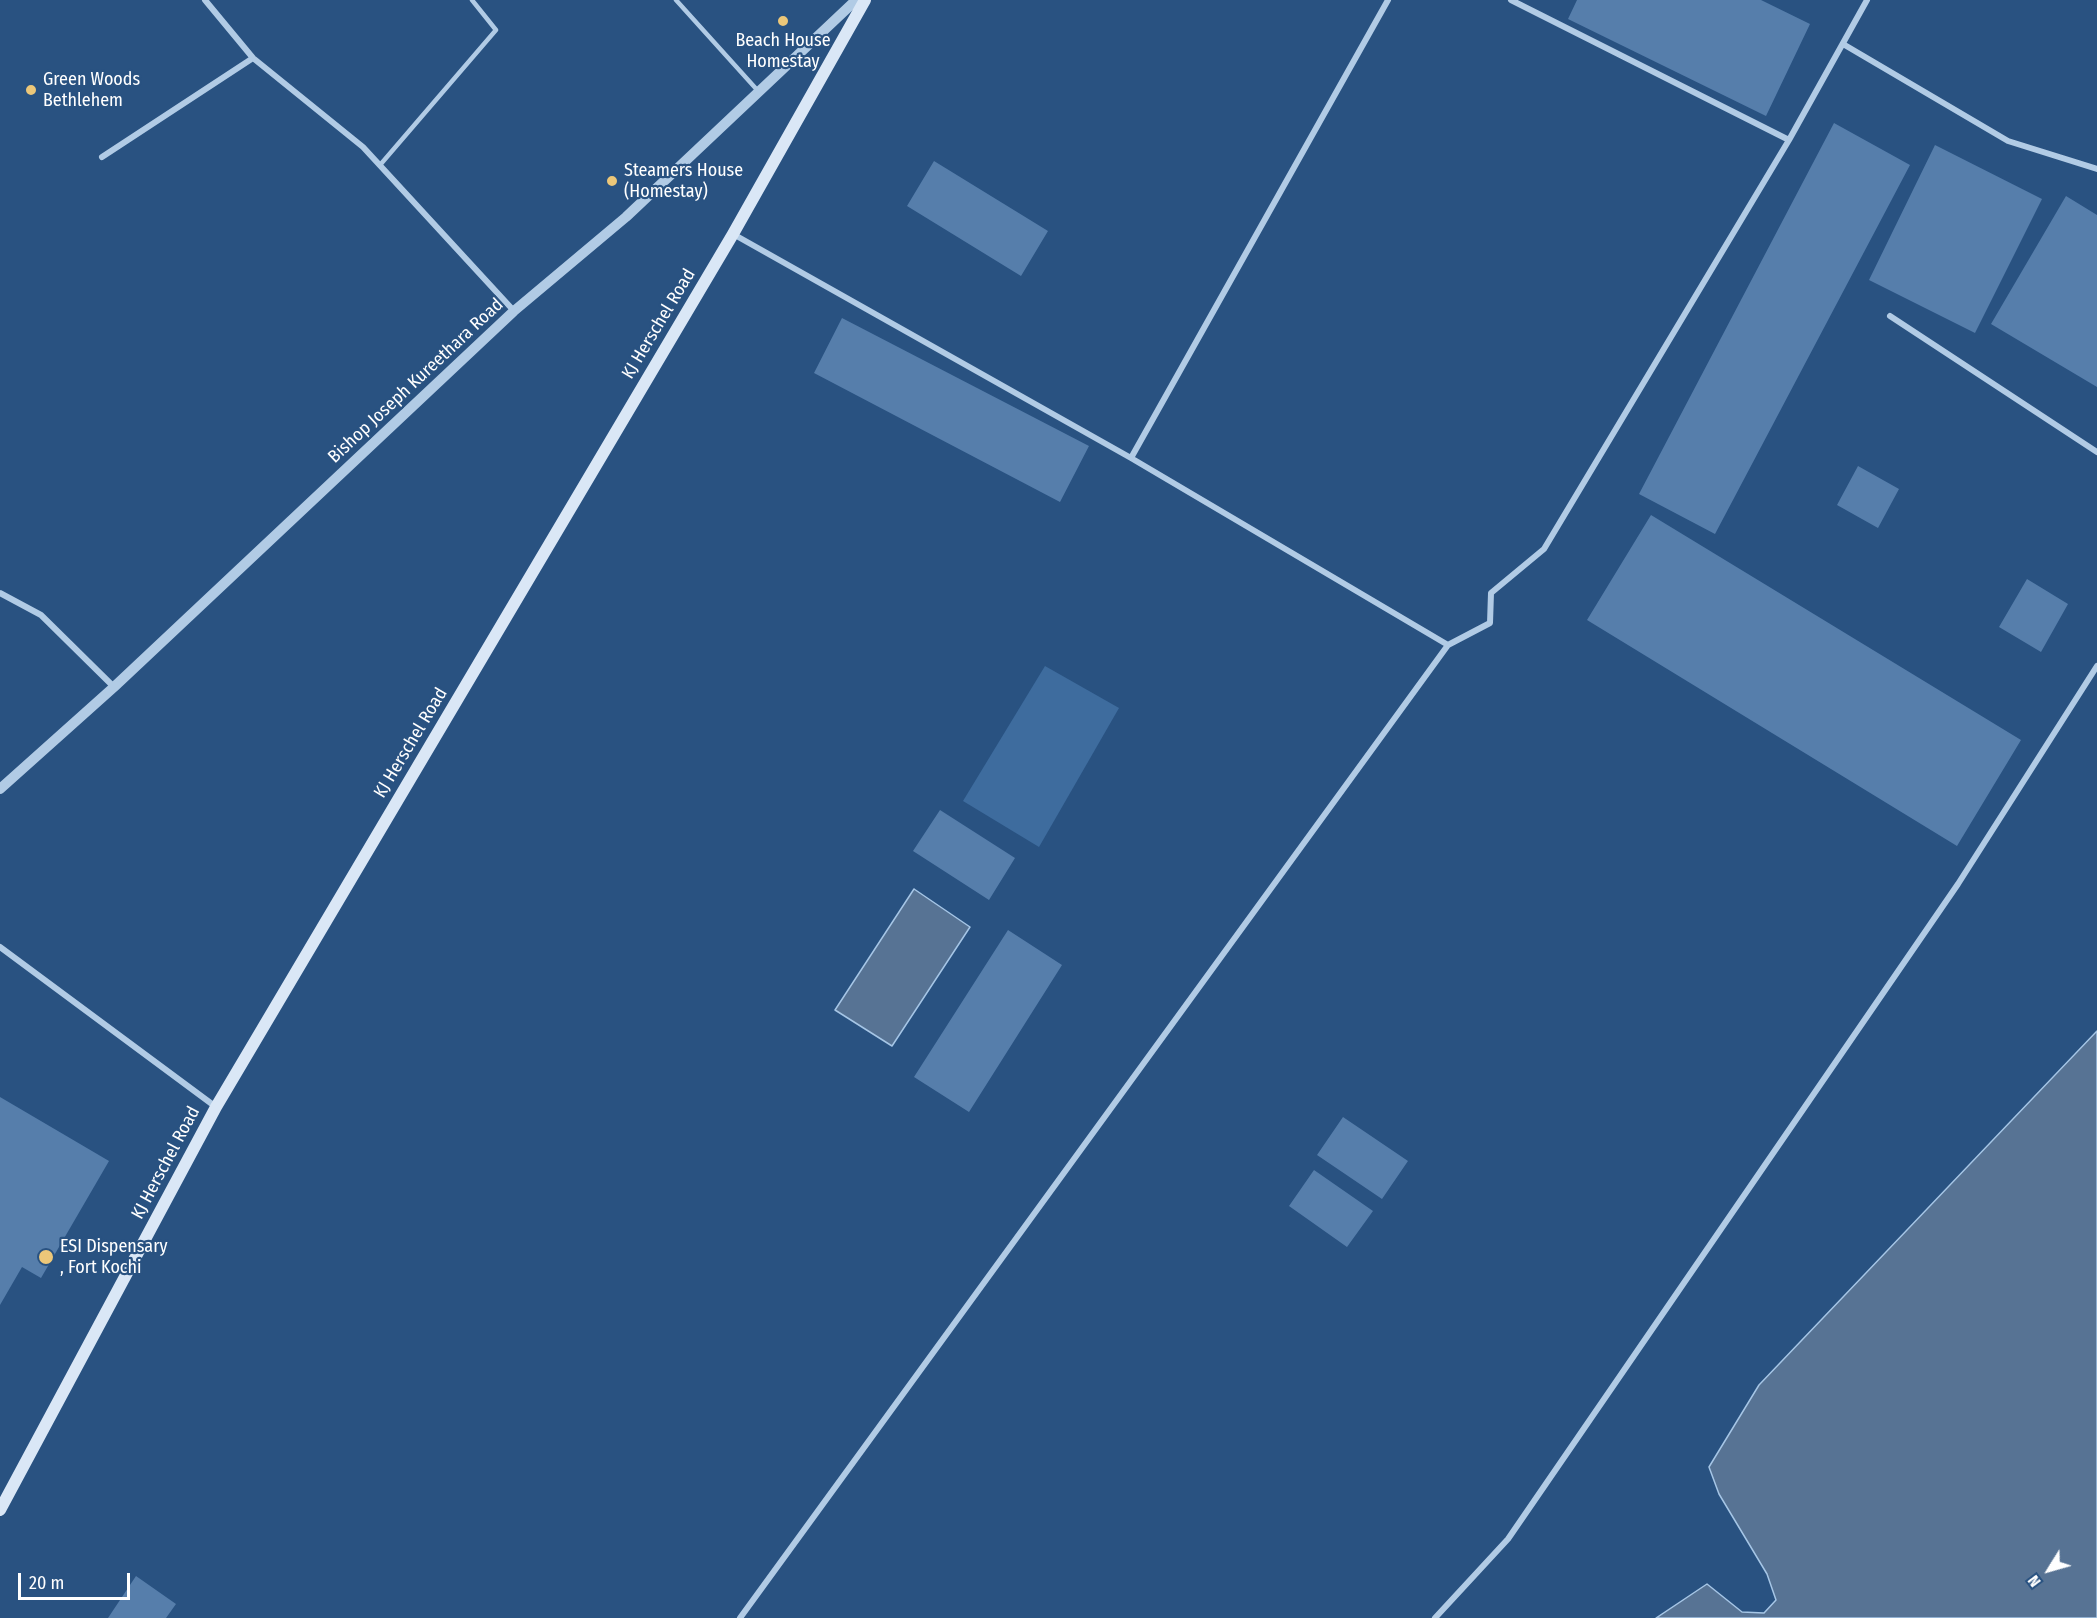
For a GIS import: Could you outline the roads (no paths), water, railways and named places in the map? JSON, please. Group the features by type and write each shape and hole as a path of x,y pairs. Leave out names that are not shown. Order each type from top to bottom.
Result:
{"main road":[{"name":"KJ Herschel Road","path":"0,1510 216,1107 733,234 866,0"}],"street":[{"path":"205,0 253,58 363,147 514,311"},
{"name":"Bishop Joseph Kureethara Road","path":"0,789 114,687 514,311 626,217 856,0"},
{"path":"1131,458 1388,0"},
{"path":"1511,0 1789,140"},
{"path":"740,1618 1448,645 1490,623 1491,593 1544,549 1789,140 1867,0"},
{"path":"1843,44 2008,141 2097,169"},
{"path":"102,157 253,58"},
{"path":"733,234 1131,458 1448,645"},
{"path":"1890,316 2097,452"},
{"path":"0,593 41,615 114,687"},
{"path":"1435,1618 1508,1539 1952,894 2097,666"},
{"path":"0,947 216,1107"}],"lane":[{"path":"380,165 496,30 472,0"},
{"path":"676,0 759,92"}],"place":[{"name":"Beach House Homestay","path":"783,21"},
{"name":"Green Woods Bethlehem","path":"31,90"},
{"name":"Steamers House (Homestay)","path":"612,181"},
{"name":"ESI Dispensary , Fort Kochi","path":"46,1257"}]}
